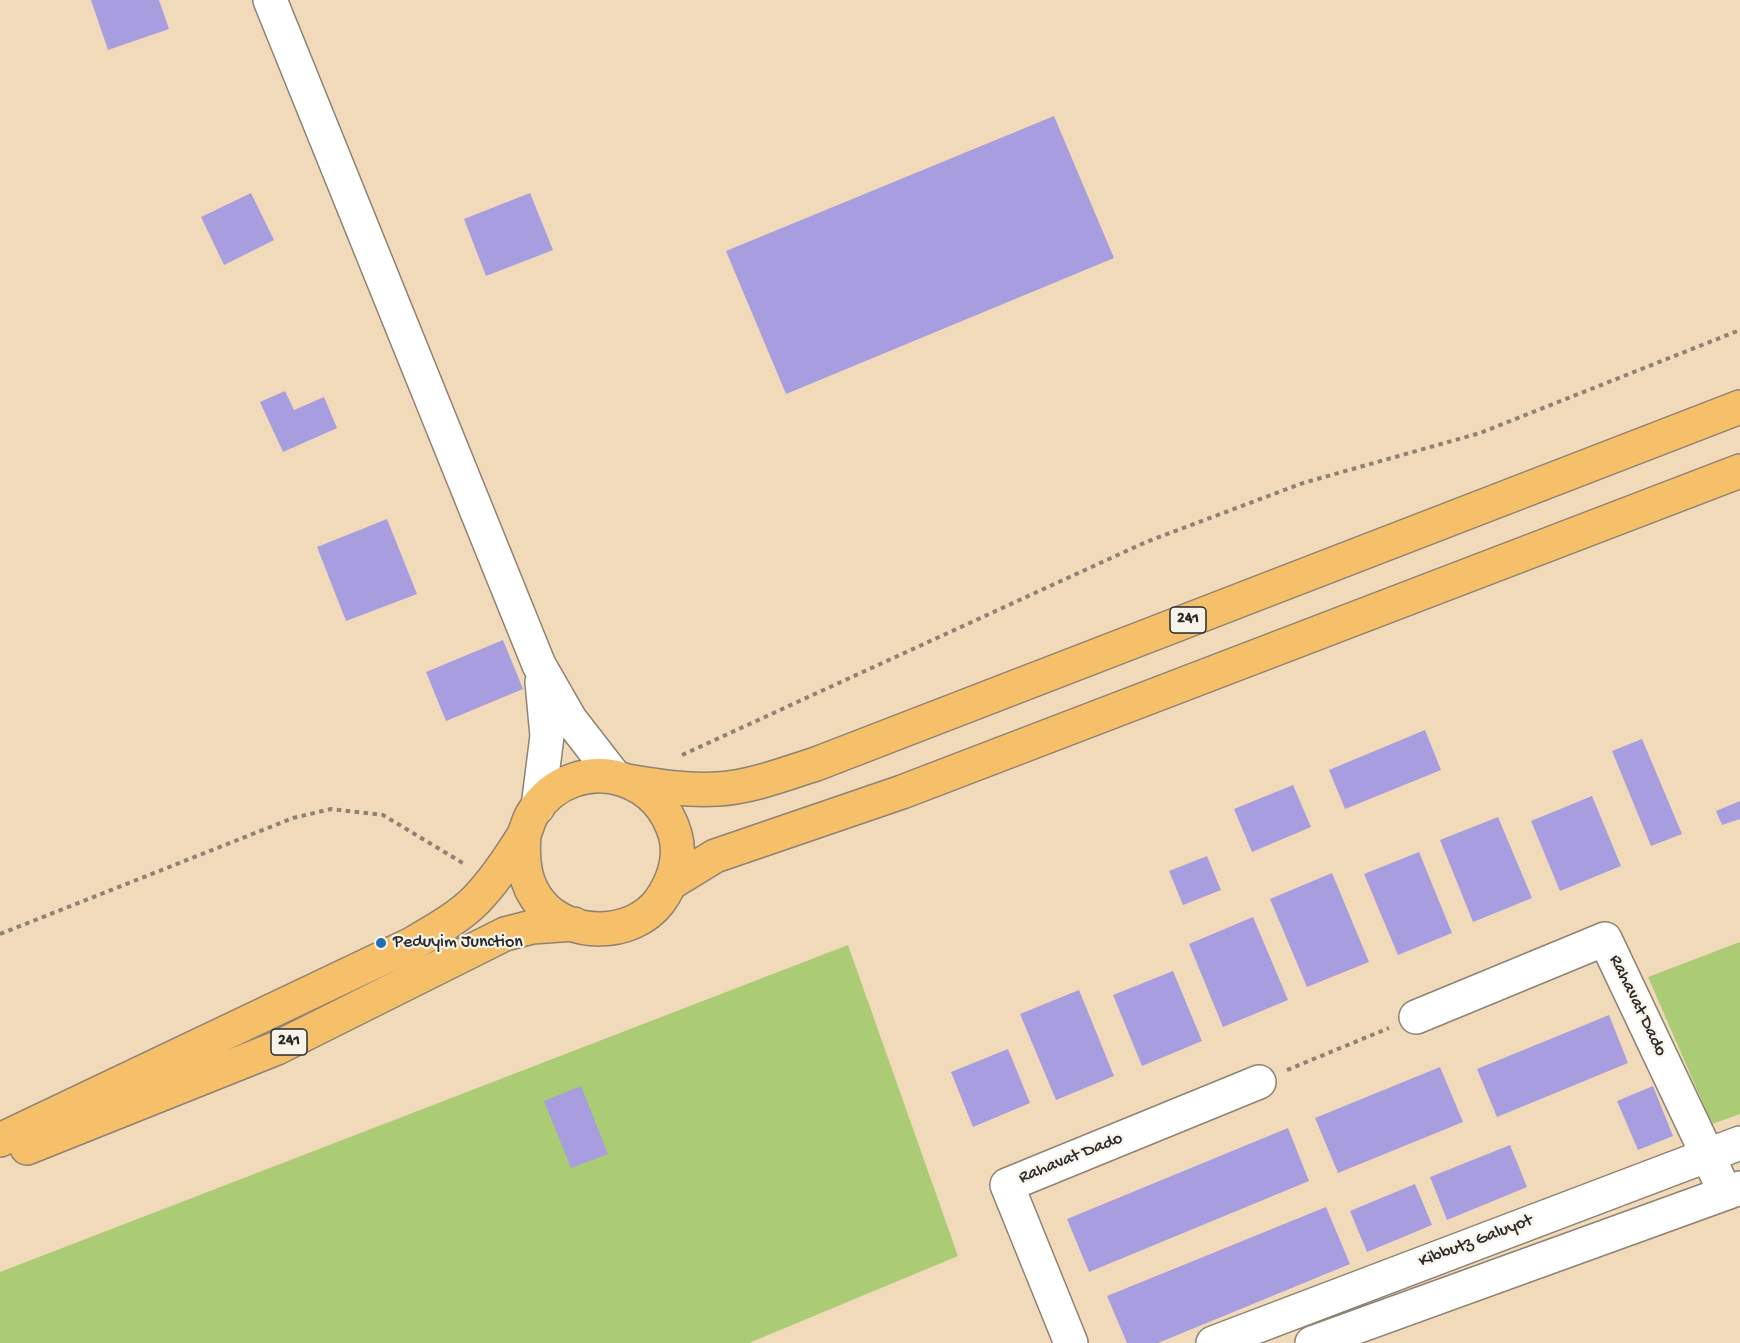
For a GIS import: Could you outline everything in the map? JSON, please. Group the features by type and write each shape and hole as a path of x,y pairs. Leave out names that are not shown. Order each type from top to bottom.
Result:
{"main road":[{"name":"241","path":"621,779 679,789 719,789 758,783 816,764 1740,407"},
{"path":"671,883 715,856 902,792 1740,471"},
{"path":"592,775 621,779 637,784 655,798 668,816 676,836 677,858 671,883 657,904 637,920 613,929 587,929 562,920 542,905 528,883 522,859 524,836 538,807 548,794 569,781 592,775"},
{"name":"241","path":"0,1140 412,944 448,923 474,902 524,836"},
{"name":"241","path":"0,1158 277,1048 505,934 532,927 574,924"}],"street":[{"path":"270,0 538,665 570,719 621,779"},
{"path":"538,665 545,703 547,736 538,807"},
{"name":"Rahavat Dado","path":"1416,1017 1605,939 1708,1154 1732,1190"},
{"name":"Rahavat Dado","path":"1071,1343 1007,1185 1259,1082"},
{"name":"Kibbutz Galuyot","path":"1213,1343 1740,1143"},
{"name":"Kibbutz Galuyot","path":"1312,1343 1732,1190"}],"path":[{"path":"681,756 1146,542 1303,483 1480,433 1740,330"},
{"path":"0,934 293,818 331,808 383,815 492,881"},
{"path":"1259,1082 1416,1017"}],"green space":[{"path":"1740,942 1740,1114 1712,1124 1648,977"},
{"path":"848,945 958,1256 749,1343 0,1343 0,1272"}],"building":[{"path":"91,0 159,0 169,29 108,50"},
{"path":"1054,116 1114,258 786,394 726,251"},
{"path":"251,193 274,240 224,265 201,217"},
{"path":"530,193 553,250 486,276 464,219"},
{"path":"285,391 294,410 324,397 337,428 283,452 260,402"},
{"path":"387,519 417,594 346,621 317,547"},
{"path":"503,640 523,689 446,721 426,672"},
{"path":"1425,730 1441,770 1345,809 1329,770"},
{"path":"1642,739 1682,834 1651,846 1612,751"},
{"path":"1293,785 1311,827 1252,852 1234,809"},
{"path":"1592,796 1621,866 1560,891 1531,821"},
{"path":"1740,801 1740,819 1722,825 1716,811"},
{"path":"1498,817 1532,898 1473,922 1440,840"},
{"path":"1419,852 1452,933 1398,955 1364,874"},
{"path":"1207,856 1221,890 1183,905 1169,871"},
{"path":"1332,873 1369,962 1307,987 1270,899"},
{"path":"1253,917 1288,1000 1223,1027 1189,944"},
{"path":"1173,971 1202,1041 1142,1066 1113,995"},
{"path":"1079,990 1114,1076 1056,1100 1020,1014"},
{"path":"1609,1015 1628,1063 1497,1117 1477,1069"},
{"path":"1008,1049 1030,1103 973,1127 951,1072"},
{"path":"1440,1067 1463,1122 1338,1173 1315,1118"},
{"path":"581,1086 608,1154 571,1168 544,1101"},
{"path":"1653,1086 1673,1136 1638,1150 1617,1101"},
{"path":"1288,1128 1309,1181 1089,1272 1067,1219"},
{"path":"1510,1145 1527,1187 1447,1220 1430,1177"},
{"path":"1415,1184 1432,1225 1367,1252 1350,1211"},
{"path":"1326,1207 1350,1264 1158,1343 1127,1343 1107,1296"}],"place":[{"name":"Peduyim Junction","path":"381,943"}]}
